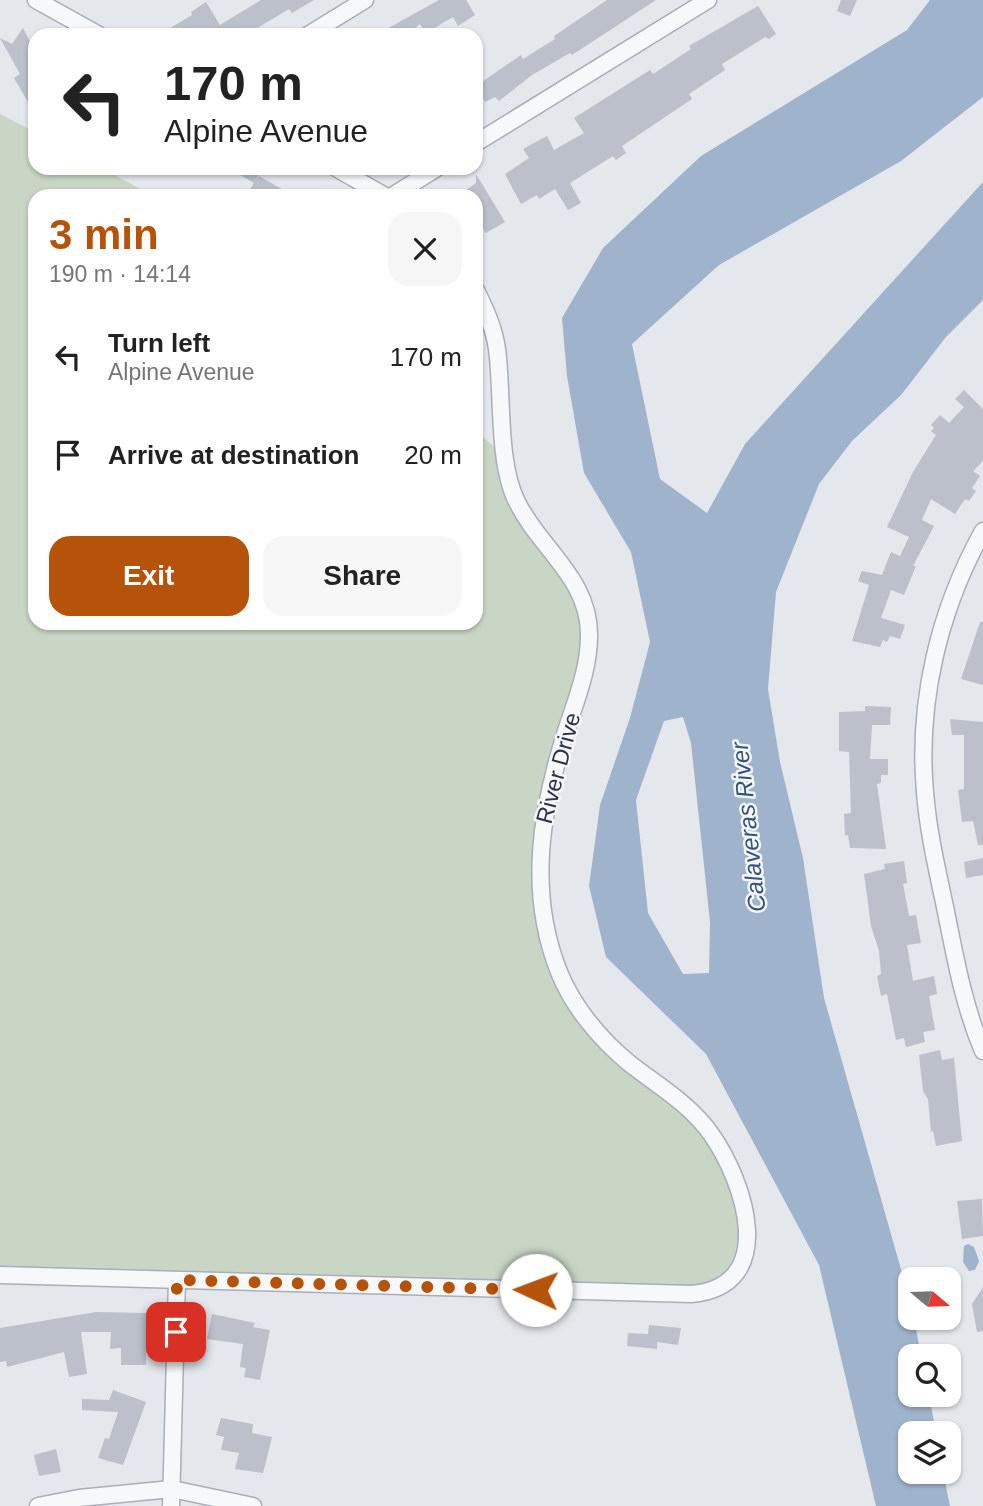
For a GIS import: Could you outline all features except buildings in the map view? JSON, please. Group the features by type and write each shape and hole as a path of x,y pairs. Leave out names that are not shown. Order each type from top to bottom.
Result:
{"street":[{"path":"319,28 365,0"},
{"path":"483,139 708,0"},
{"path":"43,2 87,28"},
{"path":"348,175 373,189"},
{"path":"403,189 426,175"},
{"name":"River Drive","path":"177,1280 692,1294 723,1287 734,1279 745,1259 747,1226 735,1181 719,1146 689,1108 627,1062 584,1016 568,990 548,937 540,871 543,812 584,674 589,620 572,577 540,538 517,502 510,485 497,348 483,304"},
{"path":"983,531 952,597 940,635 925,712 923,752 925,791 937,869 961,985 983,1051"},
{"path":"0,1275 177,1280 171,1506"},
{"path":"38,1506 79,1498 172,1489 253,1506"}],"green space":[{"path":"0,114 28,128 28,175 114,175 141,189 28,189 28,630 483,630 483,437 507,458 517,502 589,620 584,674 543,812 548,937 584,1016 719,1146 743,1209 745,1259 723,1287 0,1274"}],"water":[{"name":"Calaveras River","path":"930,0 983,0 983,97 901,161 719,265 632,344 660,479 707,513 745,444 983,182 983,300 946,337 901,395 852,441 819,484 776,592 768,689 780,762 803,858 824,998 900,1267 898,1267 898,1330 916,1330 919,1344 898,1344 898,1407 931,1407 934,1421 898,1421 898,1484 945,1484 950,1506 876,1506 819,1265 706,1054 606,957 589,886 600,805 630,718 650,642 631,552 584,473 567,376 562,318 603,248 701,156 907,30","holes":["683,717 691,743 710,922 709,973 683,974 648,913 636,800 664,721"]},
{"path":"968,1244 974,1247 979,1261 975,1270 969,1271 963,1262 964,1246"}],"route":[{"path":"176,1332 177,1280 536,1290"}]}
